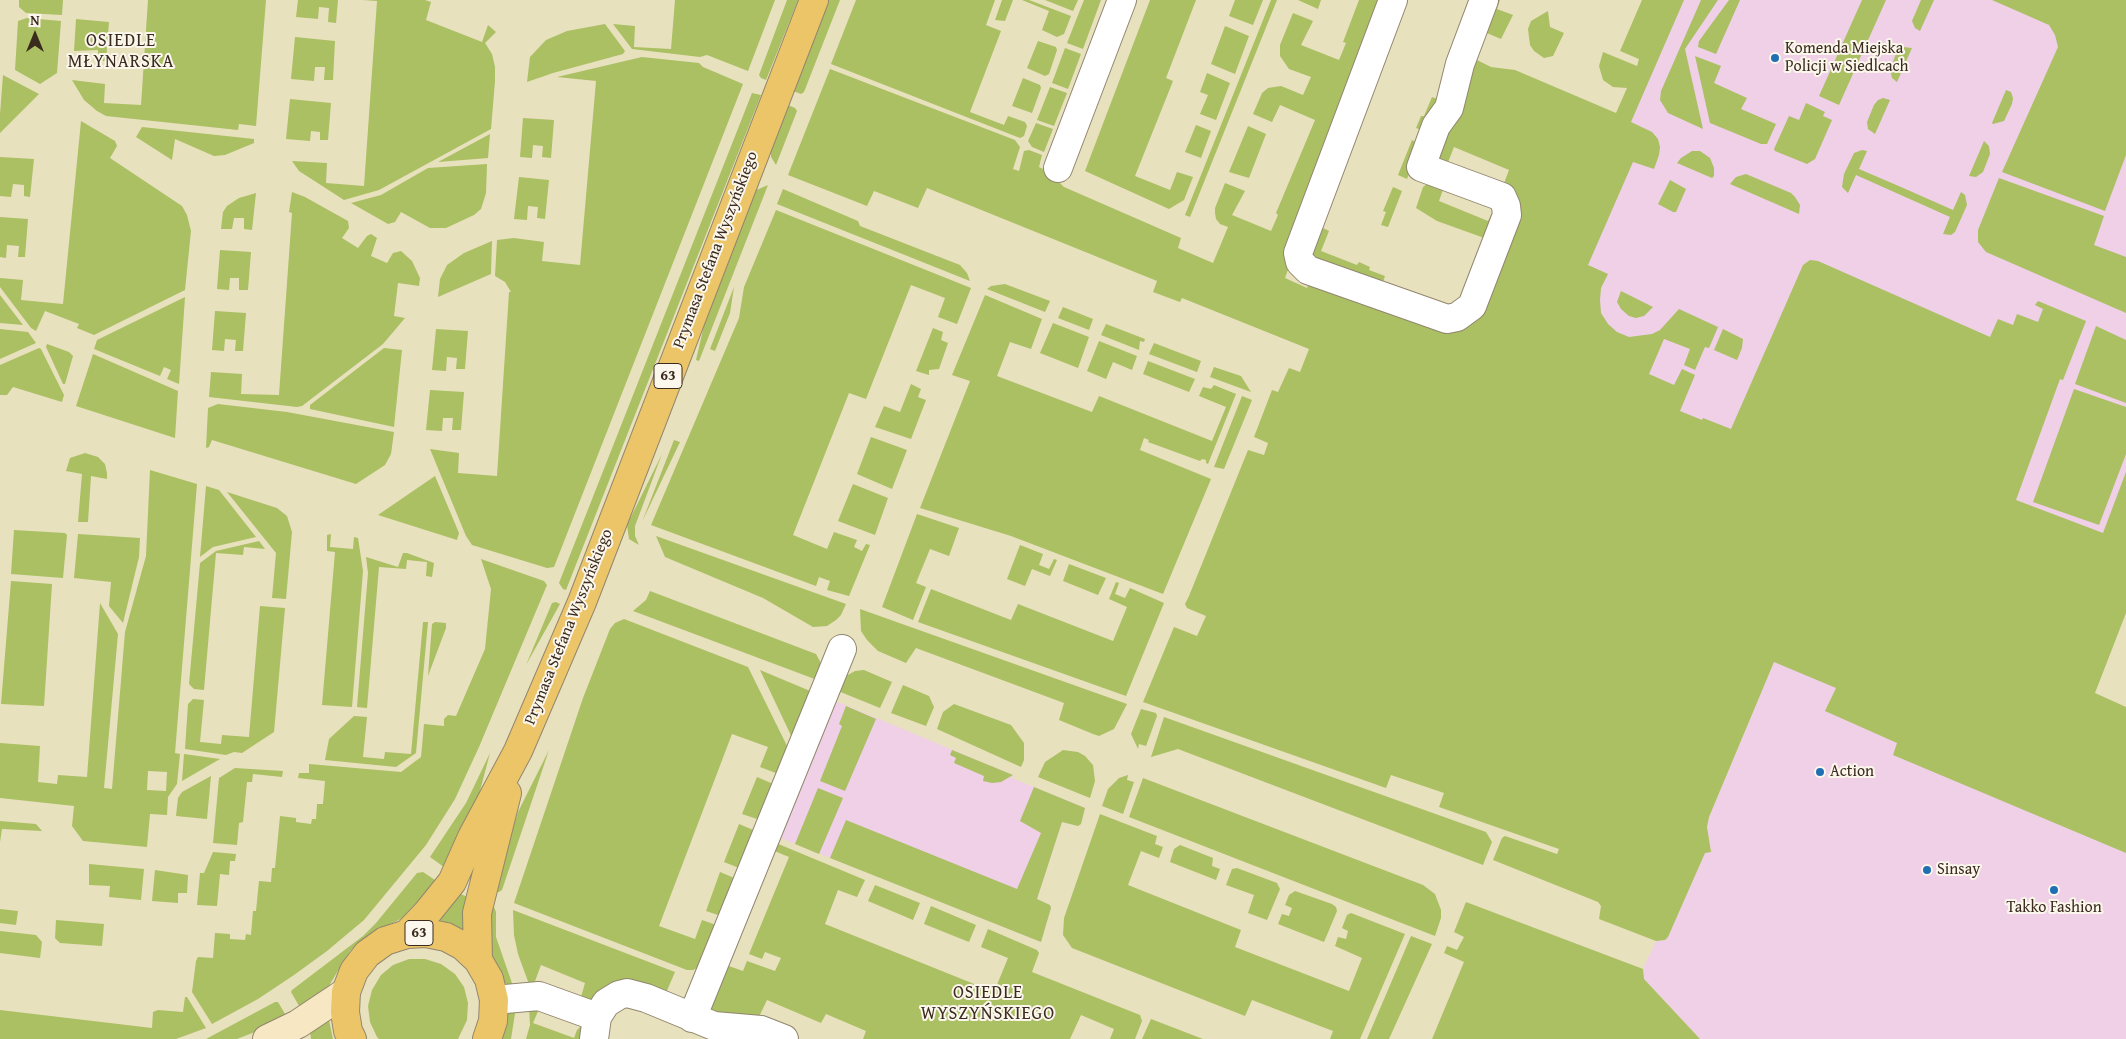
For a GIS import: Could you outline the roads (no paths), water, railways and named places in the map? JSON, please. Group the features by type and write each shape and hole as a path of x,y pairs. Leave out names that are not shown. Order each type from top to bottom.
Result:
{"main road":[{"name":"Prymasa Stefana Wyszyńskiego","path":"406,934 427,913 452,882 472,837 518,751 582,602 814,0"},
{"name":"Prymasa Stefana Wyszyńskiego","path":"478,960 477,913 518,751"},
{"name":"63","path":"352,1039 348,1031 344,1012 346,992 354,971 367,954 385,941 406,934 426,933 446,937 463,946 478,960 489,979 494,1000 494,1021 487,1039"},
{"path":"267,1039 298,1024 346,992"}],"street":[{"path":"1058,168 1122,0"},
{"path":"1393,0 1298,253 1300,262 1308,270 1447,319 1457,317 1472,306 1507,216 1506,206 1502,198 1421,167 1436,126 1449,108 1460,64 1484,0"},
{"path":"692,1018 842,649"},
{"path":"494,1000 539,996 595,1028 611,999 627,993 646,998 714,1026 761,1030 784,1039"}],"place":[{"name":"Komenda Miejska Policji w Siedlcach","path":"1775,58"},
{"name":"Action","path":"1820,772"},
{"name":"Sinsay","path":"1927,870"},
{"name":"Takko Fashion","path":"2054,890"}],"district":[{"name":"OSIEDLE MŁYNARSKA","path":"121,51"},
{"name":"OSIEDLE WYSZYŃSKIEGO","path":"988,1003"}]}
